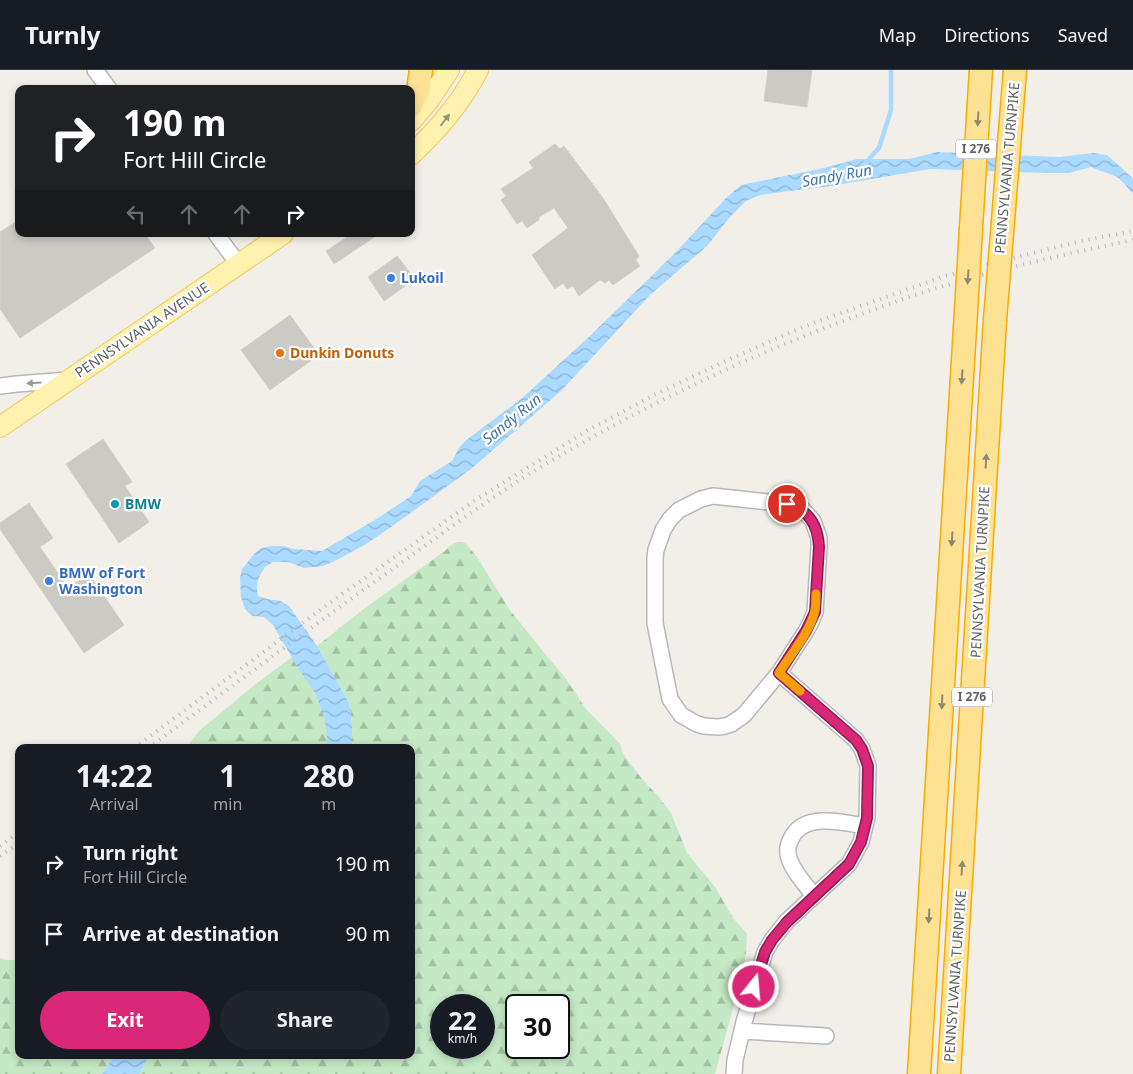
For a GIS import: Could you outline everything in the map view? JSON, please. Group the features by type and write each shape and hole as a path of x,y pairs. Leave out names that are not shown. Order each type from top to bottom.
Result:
{"highway":[{"path":"415,97 418,91 421,70"},
{"name":"PENNSYLVANIA TURNPIKE","path":"920,1074 981,70"},
{"name":"PENNSYLVANIA TURNPIKE","path":"949,1074 995,320 1016,70"}],"main road":[{"path":"415,116 429,100 448,70"},
{"path":"415,151 442,124 478,70"},
{"name":"PENNSYLVANIA AVENUE","path":"0,426 279,237"}],"street":[{"path":"95,70 107,85"},
{"path":"218,237 238,265"},
{"path":"0,386 68,380"},
{"path":"713,496 787,504 802,509 813,521 819,538 815,612 806,631 779,673 744,715 731,724 718,727 704,726 681,715 670,698 656,623 654,558 663,530 679,510 701,499 713,496"},
{"path":"734,1074 735,1060 744,1022 765,952 787,922 849,864 861,842 867,812 868,766 862,749 856,740 779,673"},
{"path":"814,896 792,866 789,858 788,847 796,830 808,823 824,820 865,826"},
{"path":"742,1031 826,1036"}],"green space":[{"path":"463,542 477,557 509,609 564,676 586,709 620,744 623,754 671,813 687,853 715,887 733,918 747,934 746,954 715,1074 139,1074 148,1059 415,1059 415,744 352,744 352,723 349,703 317,646 365,608 451,545"},
{"path":"292,657 313,689 321,706 327,733 327,744 189,744 199,731"},
{"path":"0,958 15,960 15,1059 112,1059 102,1074 0,1074"}],"water":[{"name":"Sandy Run","path":"937,152 1060,157 1093,153 1107,155 1133,179 1133,194 1115,176 1091,167 1069,173 930,169 831,186 760,195 746,201 730,217 707,246 650,295 562,390 471,469 394,525 366,544 337,560 323,566 304,568 288,562 273,562 265,567 257,583 258,596 281,601 289,606 317,646 349,703 352,723 352,744 327,744 324,716 315,693 273,625 264,617 253,616 245,609 241,597 240,578 242,569 254,554 261,548 271,546 322,551 411,496 420,481 452,461 465,441 521,399 591,335 741,185 824,168 857,159 909,159"},
{"path":"112,1059 148,1059 139,1074 102,1074"}],"building":[{"path":"768,70 812,70 807,107 764,101"},
{"path":"555,144 560,149 564,146 603,198 639,256 636,260 640,266 613,285 609,280 605,283 600,280 579,296 573,286 567,289 563,283 555,289 532,255 568,228 554,208 539,217 539,220 527,228 522,221 517,224 501,200 506,196 501,189 533,168 529,162"},
{"path":"15,223 15,237 147,237 155,248 20,338 0,309 0,232"},
{"path":"347,237 374,237 334,264 326,251"},
{"name":"Lukoil","path":"397,256 415,279 384,301 368,277"},
{"name":"Dunkin Donuts","path":"290,315 319,355 270,390 241,350"},
{"name":"BMW","path":"103,439 132,482 125,486 149,522 119,543 66,464"},
{"name":"BMW of Fort Washington","path":"29,503 53,538 40,547 68,588 89,574 124,625 84,653 0,529 0,523"}],"waterway":[{"name":"Sandy Run","path":"866,162 879,148 891,110 891,70"}],"railway":[{"path":"139,744 324,607 474,501 588,430 658,393 805,326 942,277 1077,242 1133,231"},
{"path":"153,744 490,500 562,454 642,410 725,370 809,334 899,300 993,272 1133,240"},
{"path":"0,846 15,835"},
{"path":"0,856 15,846"}],"slow traffic":[{"path":"800,691 779,673 811,622 815,612 816,594"}],"place":[{"name":"Lukoil","path":"391,278"},
{"name":"Dunkin Donuts","path":"280,353"},
{"name":"BMW","path":"115,504"},
{"name":"BMW of Fort Washington","path":"49,581"}],"route":[{"path":"754,987 765,952 772,940 787,922 849,864 861,842 867,818 868,766 862,749 856,740 779,673 806,631 815,612 819,547 819,538 813,521 802,509 787,504"}]}
